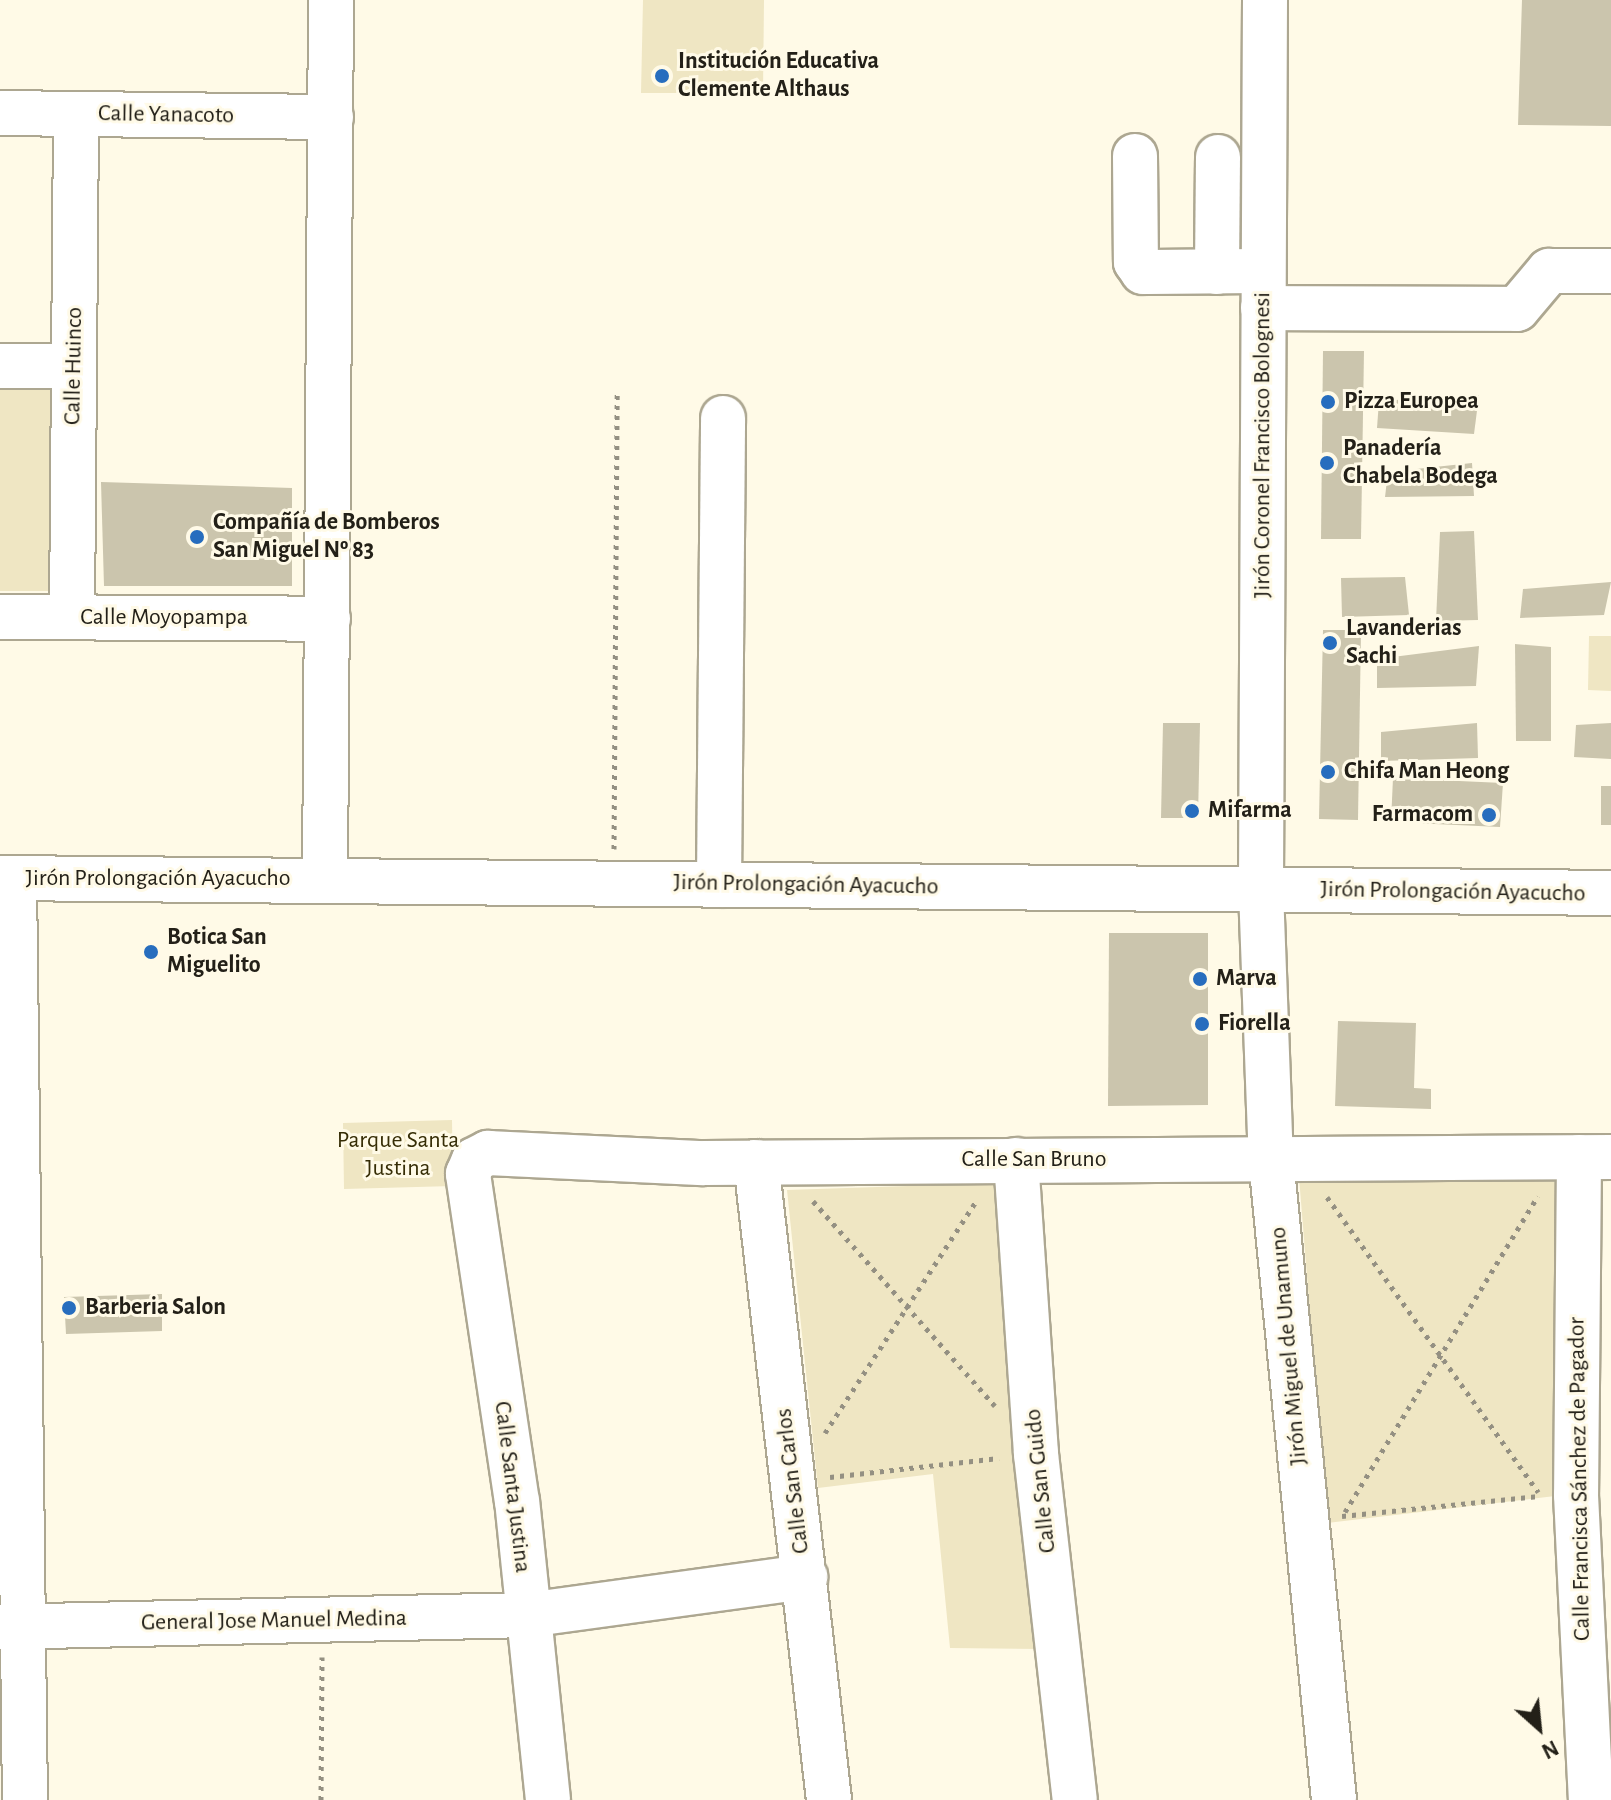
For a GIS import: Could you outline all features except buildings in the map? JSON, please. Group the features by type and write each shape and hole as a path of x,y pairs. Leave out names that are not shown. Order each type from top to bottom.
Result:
{"street":[{"path":"325,881 331,0"},
{"name":"Jirón Coronel Francisco Bolognesi","path":"1261,890 1265,0"},
{"name":"Calle Yanacoto","path":"0,113 331,117"},
{"name":"Calle Huinco","path":"72,617 76,114"},
{"path":"1135,156 1136,262 1143,272 1217,272 1263,290 1517,309 1549,271 1611,271"},
{"path":"1217,272 1218,157"},
{"path":"0,366 74,366"},
{"path":"719,885 723,418"},
{"name":"Calle Moyopampa","path":"0,617 328,619"},
{"path":"7,878 11,1627 25,1800"},
{"name":"Jirón Prolongación Ayacucho","path":"7,878 1611,893"},
{"name":"Jirón Miguel de Unamuno","path":"1261,890 1285,1159 1334,1800"},
{"name":"Calle San Bruno","path":"468,1174 474,1160 488,1153 767,1162 1584,1157"},
{"name":"Calle Francisca Sánchez de Pagador","path":"1584,1157 1576,1495 1598,1750 1591,1800"},
{"name":"Calle San Guido","path":"1009,1160 1036,1454 1075,1800"},
{"name":"Calle San Carlos","path":"767,1162 793,1481 829,1800"},
{"name":"Calle Santa Justina","path":"468,1174 517,1502 548,1800"},
{"name":"General Jose Manuel Medina","path":"11,1627 527,1615 805,1577"}],"path":[{"path":"614,883 617,394"},
{"path":"1285,1159 1441,1356 1540,1496 1343,1516 1441,1356 1584,1157"},
{"path":"793,1481 1009,1160"},
{"path":"767,1162 909,1307 1036,1454"},
{"path":"793,1481 1036,1454"},
{"path":"321,1800 323,1620"}],"green space":[{"path":"643,0 764,0 763,93 641,93"},
{"path":"0,384 52,384 49,591 0,591"},
{"path":"1589,636 1611,636 1611,691 1588,690"},
{"name":"Parque Santa Justina","path":"452,1120 453,1186 344,1189 343,1123"},
{"path":"1299,1177 1556,1177 1555,1496 1327,1523"},
{"path":"998,1183 1042,1649 950,1648 933,1474 818,1488 787,1190"}],"place":[{"name":"Institución Educativa Clemente Althaus","path":"662,76"},
{"name":"Pizza Europea","path":"1328,402"},
{"name":"Panadería Chabela Bodega","path":"1327,463"},
{"name":"Compañía de Bomberos San Miguel Nº 83","path":"197,537"},
{"name":"Lavanderias Sachi","path":"1330,643"},
{"name":"Chifa Man Heong","path":"1328,772"},
{"name":"Mifarma","path":"1192,811"},
{"name":"Farmacom","path":"1489,815"},
{"name":"Botica San Miguelito","path":"151,952"},
{"name":"Marva","path":"1200,979"},
{"name":"Fiorella","path":"1202,1024"},
{"name":"Barberia Salon","path":"69,1308"}]}
